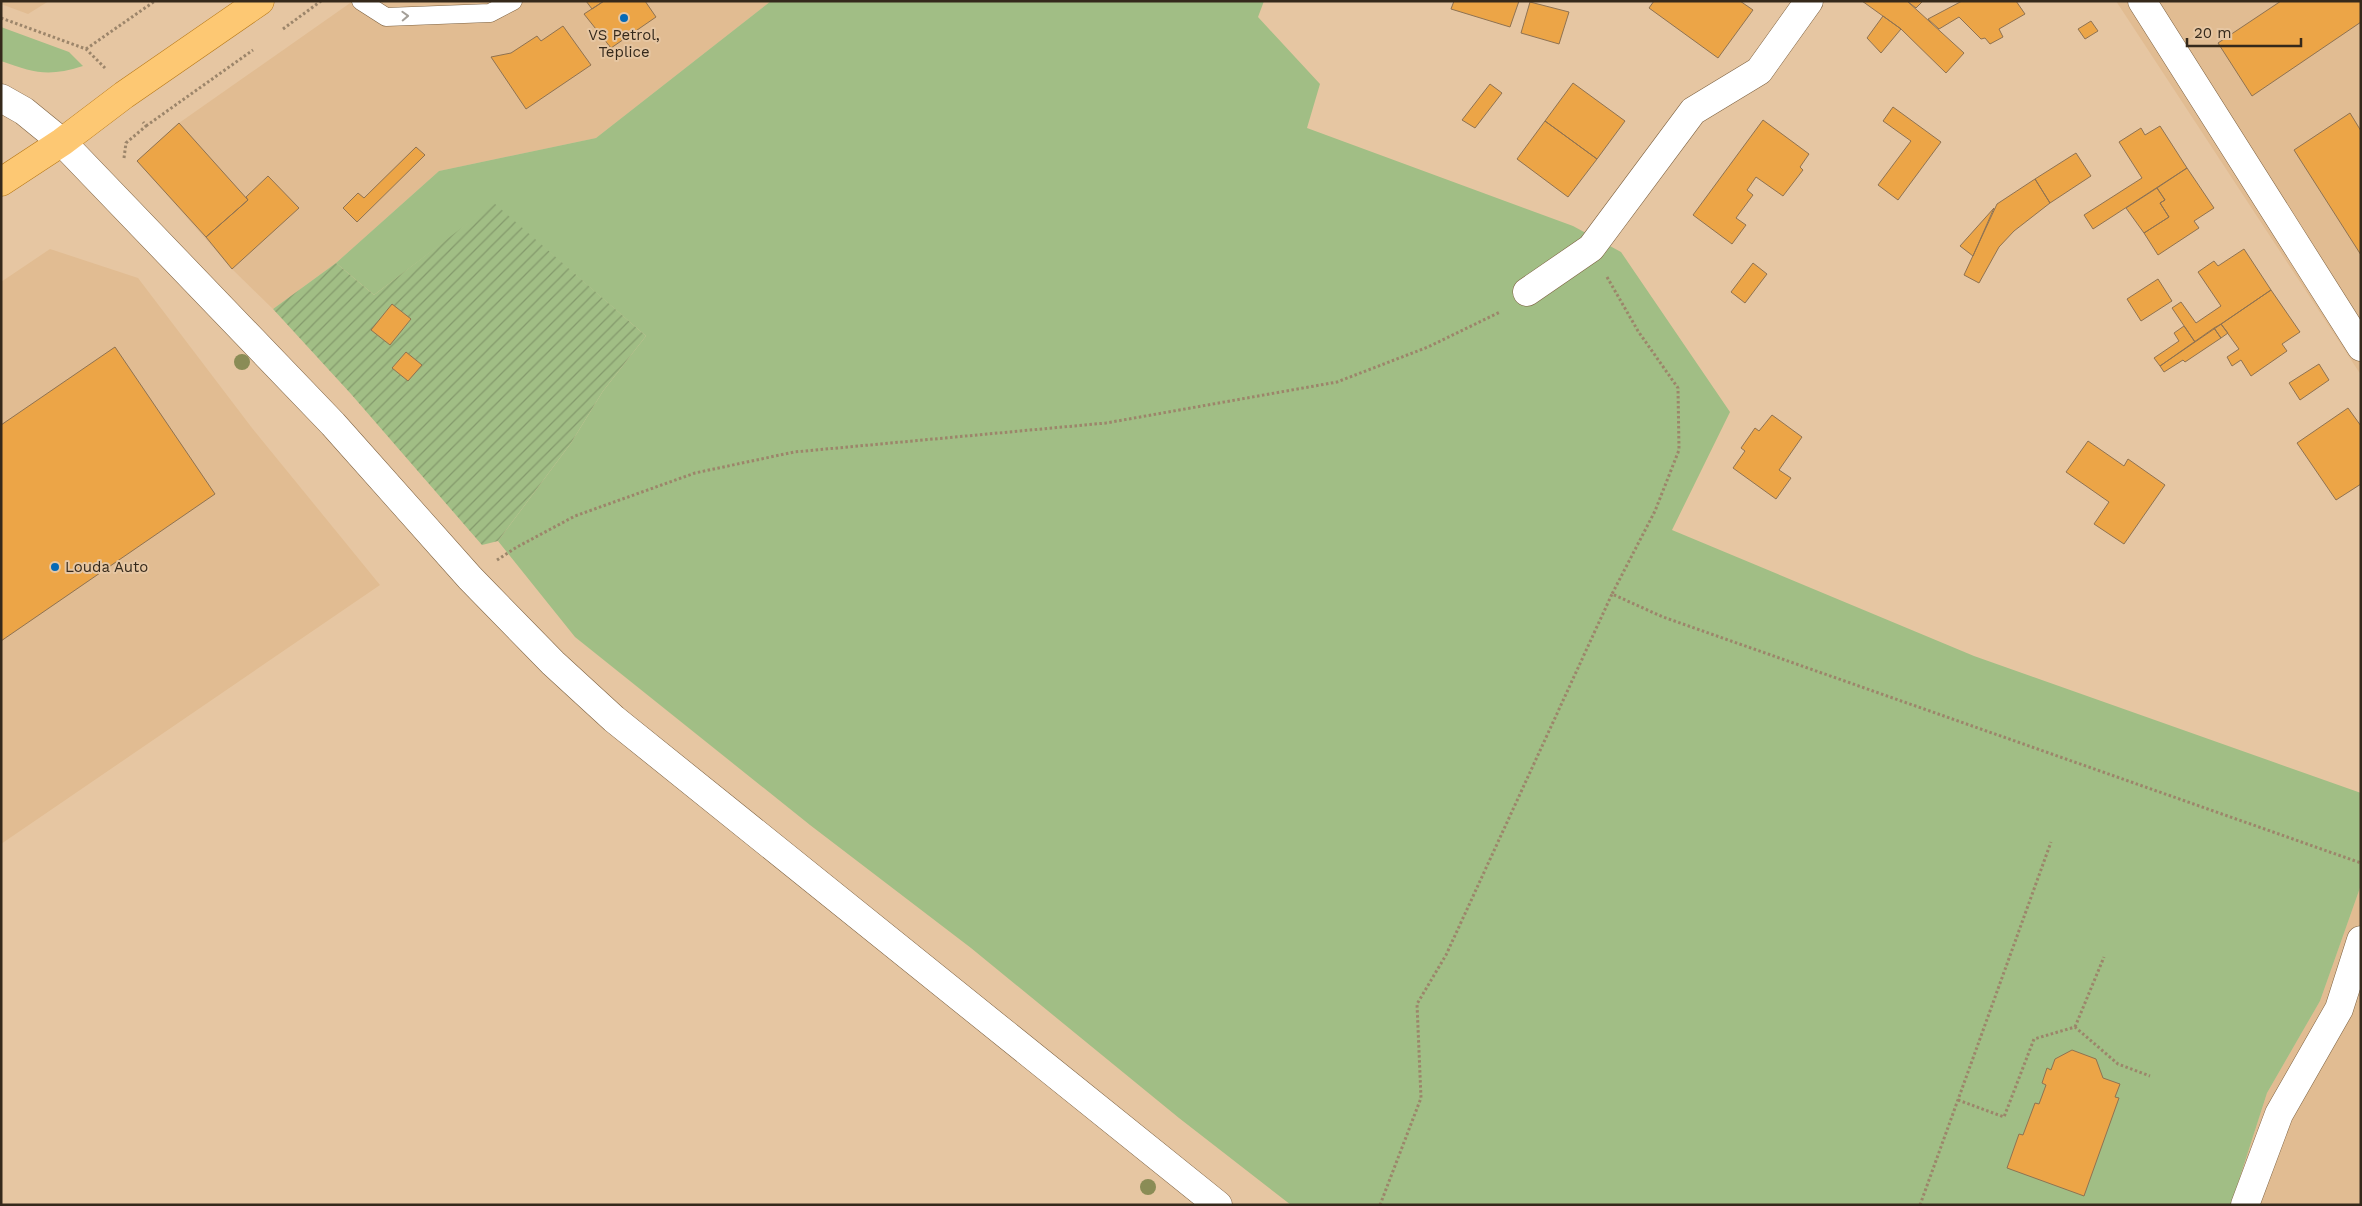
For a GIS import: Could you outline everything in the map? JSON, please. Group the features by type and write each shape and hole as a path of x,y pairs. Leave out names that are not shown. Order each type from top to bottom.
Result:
{"main road":[{"path":"1,182 62,142 124,95 260,1"}],"street":[{"path":"1526,292 1591,248 1693,111 1759,71 1809,1"},
{"path":"2142,1 2361,347"},
{"path":"1,98 24,111 62,142 332,424 470,578 553,663 614,719 1218,1205"},
{"path":"2245,1205 2280,1114 2339,1010 2361,940"}],"lane":[{"path":"360,1 386,17 490,13 514,1"}],"path":[{"path":"86,49 155,1"},
{"path":"282,30 321,1"},
{"path":"1,18 86,49 102,65 146,126"},
{"path":"123,164 126,143 146,126 258,47"},
{"path":"1380,1205 1421,1098 1418,1004 1446,955 1612,594 1655,511 1679,450 1678,388 1638,332 1591,248"},
{"path":"470,578 517,546 575,516 695,473 794,452 1106,423 1337,382 1428,347 1500,312 1526,292"},
{"path":"1612,594 1673,620 2361,863"},
{"path":"1920,1205 2050,842"},
{"path":"2075,1027 2104,956"},
{"path":"1958,1100 2004,1117 2034,1038 2075,1027"},
{"path":"2075,1027 2118,1064 2150,1076"}],"shaded area":[{"path":"1,1 49,1 28,14 1,4"},
{"path":"353,1 771,1 596,138 439,171 336,263 273,309 232,269 137,161 179,123"},
{"path":"2116,1 2361,1 2361,375"},
{"path":"50,249 138,278 252,428 380,585 1,844 1,282"},
{"path":"2361,885 2361,1205 2231,1205 2267,1093 2320,1001"}],"green space":[{"path":"771,1 1264,1 1258,17 1320,84 1307,128 1573,226 1621,252 1730,412 1672,530 1974,656 2361,793 2361,885 2320,1001 2267,1093 2231,1205 1291,1205 1179,1118 971,948 810,825 575,637 498,541 571,443 603,391 646,336 494,204 374,295 336,263 439,171 596,138"},
{"path":"1,27 69,52 83,66 60,72 42,72 1,61"},
{"path":"494,203 646,336 603,391 571,443 498,541 482,545 351,394 273,309 336,263 374,295"}],"building":[{"path":"586,1 604,1 592,9"},
{"path":"604,1 645,1 656,17 611,48 584,14"},
{"path":"1454,1 1519,1 1510,27 1451,9"},
{"path":"1654,1 1740,1 1753,10 1718,58 1649,8"},
{"path":"1862,1 1907,1 1964,53 1946,73 1901,29"},
{"path":"1907,1 1923,1 1916,8"},
{"path":"1962,1 2016,1 2025,14 1999,29 2003,37 1990,44 1985,38 1981,39 1959,17 1939,29 1928,19"},
{"path":"2281,1 2361,1 2361,22 2252,96 2218,43"},
{"path":"1530,2 1569,12 1559,44 1521,33"},
{"path":"1883,16 1901,29 1881,53 1867,38"},
{"path":"2091,21 2098,31 2085,39 2078,29"},
{"path":"563,26 591,65 526,109 491,57 511,53 537,36 541,41"},
{"path":"1573,83 1625,121 1597,159 1545,121"},
{"path":"1490,84 1502,93 1475,128 1462,120"},
{"path":"1893,107 1941,142 1898,200 1878,185 1911,141 1883,121"},
{"path":"2350,113 2361,131 2361,255 2294,150"},
{"path":"1763,120 1809,154 1800,167 1803,170 1783,196 1756,177 1747,190 1753,195 1736,218 1746,225 1732,244 1693,215"},
{"path":"1545,121 1597,159 1568,197 1517,159"},
{"path":"179,123 248,200 206,237 137,161"},
{"path":"2160,126 2187,168 2093,229 2084,215 2142,178 2119,142 2141,128 2145,135"},
{"path":"416,147 425,155 357,222 343,208 358,193 364,198"},
{"path":"2076,153 2091,176 2050,203 2035,179"},
{"path":"2187,168 2214,208 2194,221 2199,228 2158,255 2144,233 2169,217 2160,203 2165,200 2157,188"},
{"path":"268,176 299,208 232,269 206,237 248,200 246,197"},
{"path":"2035,179 2050,203 2014,231 1999,247 1979,283 1964,275 1997,204"},
{"path":"2157,188 2165,200 2160,203 2169,217 2144,233 2126,208"},
{"path":"1994,208 1973,256 1960,246"},
{"path":"2244,249 2271,290 2195,342 2172,308 2181,302 2196,323 2221,306 2198,272 2214,261 2218,266"},
{"path":"1753,263 1767,274 1745,303 1731,292"},
{"path":"2158,279 2172,301 2141,321 2127,299"},
{"path":"2271,290 2300,332 2282,344 2287,351 2251,376 2241,360 2232,366 2227,357 2239,349 2221,324"},
{"path":"392,304 411,319 390,345 371,330"},
{"path":"2221,324 2228,333 2221,338 2214,328"},
{"path":"2184,326 2195,342 2160,366 2154,358 2179,341 2174,333"},
{"path":"2214,328 2221,338 2185,362 2183,360 2164,372 2160,366"},
{"name":"Louda Auto","path":"115,347 215,494 1,641 1,425"},
{"path":"406,352 422,365 408,381 392,368"},
{"path":"2319,364 2329,380 2300,400 2289,383"},
{"path":"2348,408 2361,426 2361,484 2336,500 2297,443"},
{"path":"1772,415 1802,437 1779,470 1791,478 1776,499 1733,468 1745,451 1741,448 1755,428 1759,431"},
{"path":"2088,441 2124,466 2128,459 2165,485 2124,544 2094,524 2109,502 2066,472"},
{"path":"2072,1050 2096,1059 2103,1078 2120,1084 2115,1097 2119,1098 2084,1196 2007,1168 2019,1134 2023,1135 2035,1103 2039,1104 2046,1085 2042,1083 2047,1068 2051,1070 2055,1059"}],"place":[{"name":"VS Petrol, Teplice","path":"624,18"},
{"name":"Louda Auto","path":"55,567"}]}
